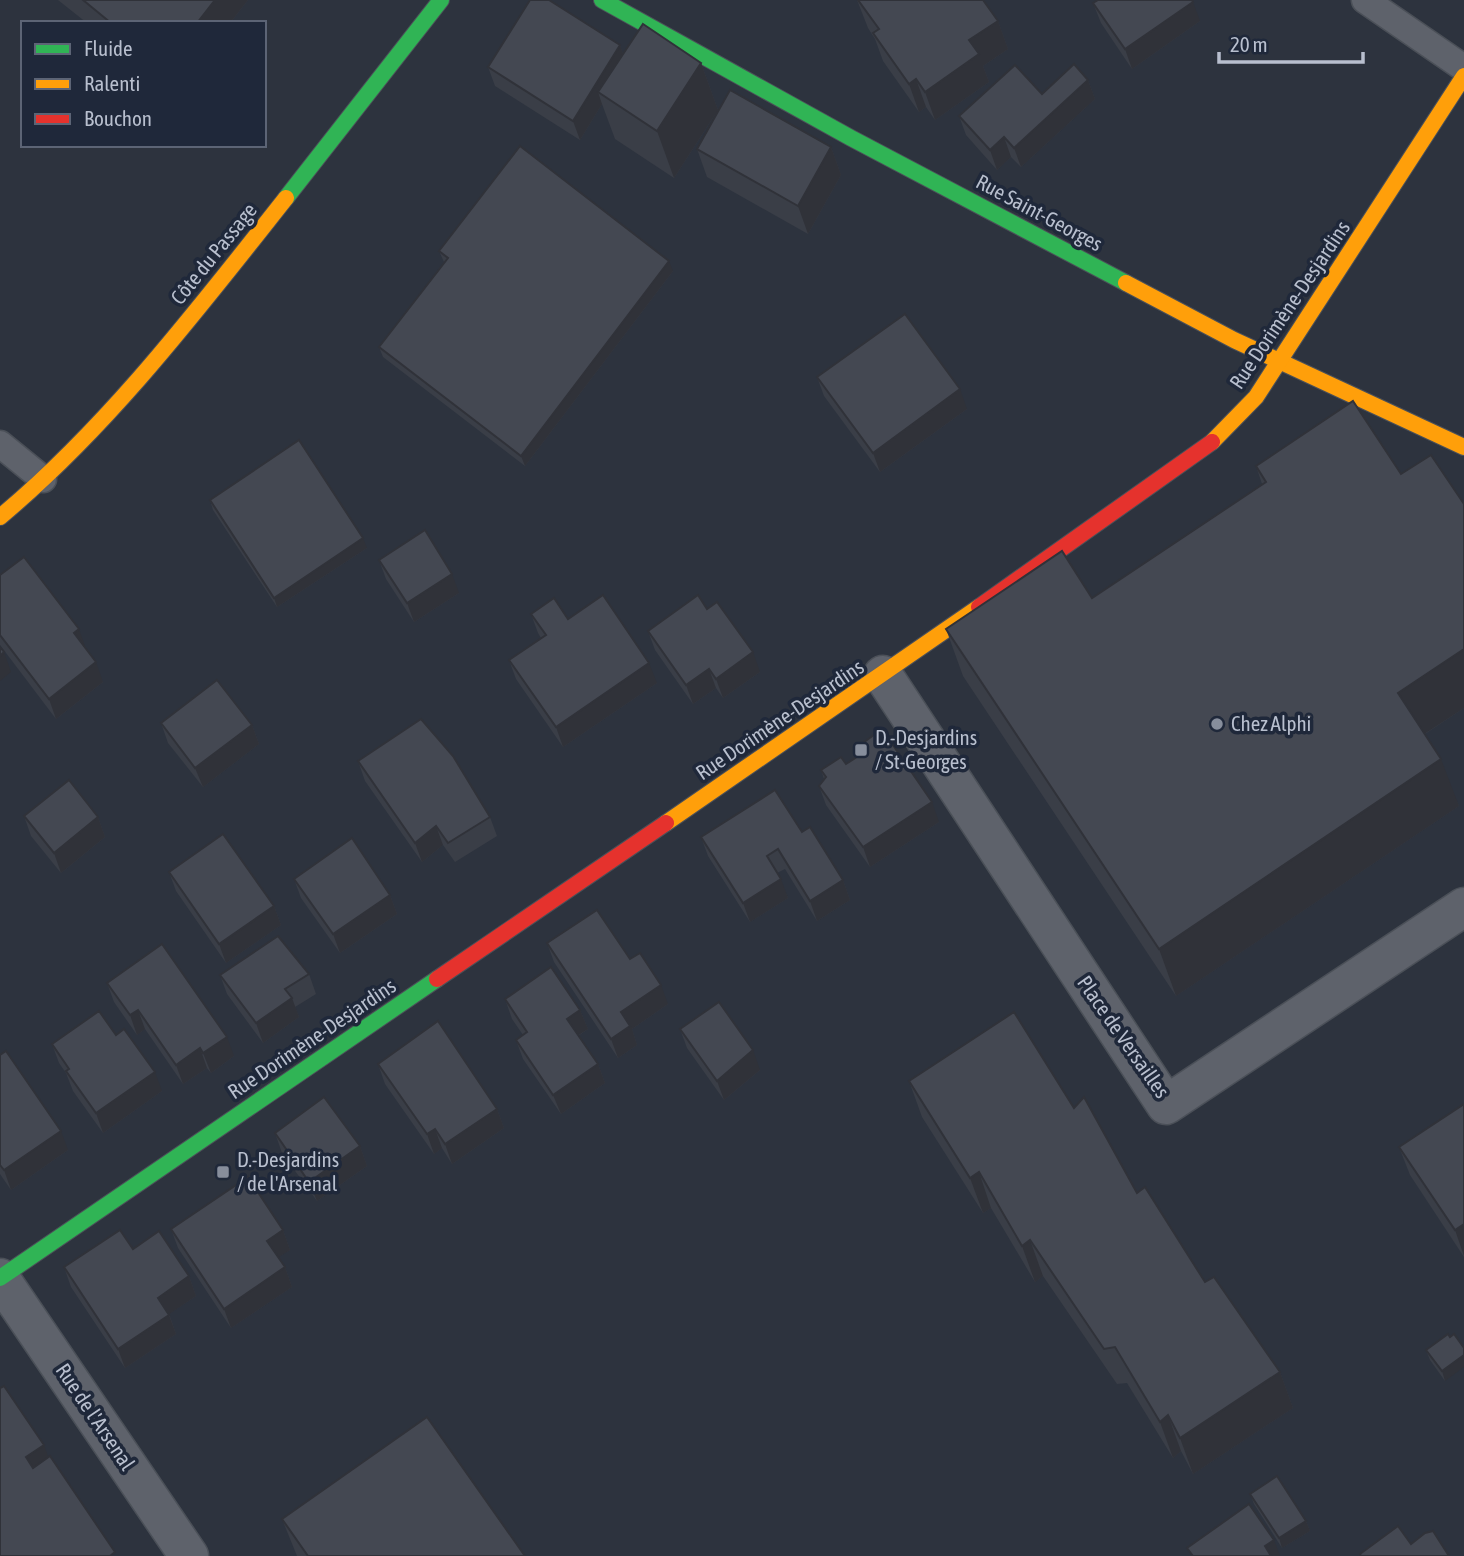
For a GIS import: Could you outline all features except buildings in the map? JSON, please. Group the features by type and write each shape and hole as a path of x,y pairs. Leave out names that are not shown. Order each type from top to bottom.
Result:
{"main road":[{"name":"Côte du Passage","path":"0,517 43,479 111,408 223,277 441,0"},
{"name":"Rue Saint-Georges","path":"602,0 876,151 1234,340 1464,447"},
{"name":"Rue Dorimène-Desjardins","path":"0,1278 883,675 1223,434 1256,397 1464,76"}],"street":[{"name":"Place de Versailles","path":"883,675 1166,1105 1464,907"},
{"name":"Rue de l'Arsenal","path":"0,1278 189,1556"}],"lane":[{"path":"1365,0 1464,68"},
{"path":"0,444 43,479"}],"traffic: fast":[{"path":"286,198 441,0"},
{"path":"602,0 851,138 1126,283"},
{"path":"0,1278 437,979"}],"traffic: slow":[{"path":"1212,442 1256,397 1464,76"},
{"path":"0,517 78,444 151,365 286,198"},
{"path":"1126,283 1234,340 1464,447"},
{"path":"666,823 979,607"}],"traffic: jam":[{"path":"979,607 1212,442"},
{"path":"437,979 666,823"}],"place":[{"name":"Chez Alphi","path":"1217,724"},
{"name":"D.-Desjardins / St-Georges","path":"861,750"},
{"name":"D.-Desjardins / de l'Arsenal","path":"223,1172"}]}
